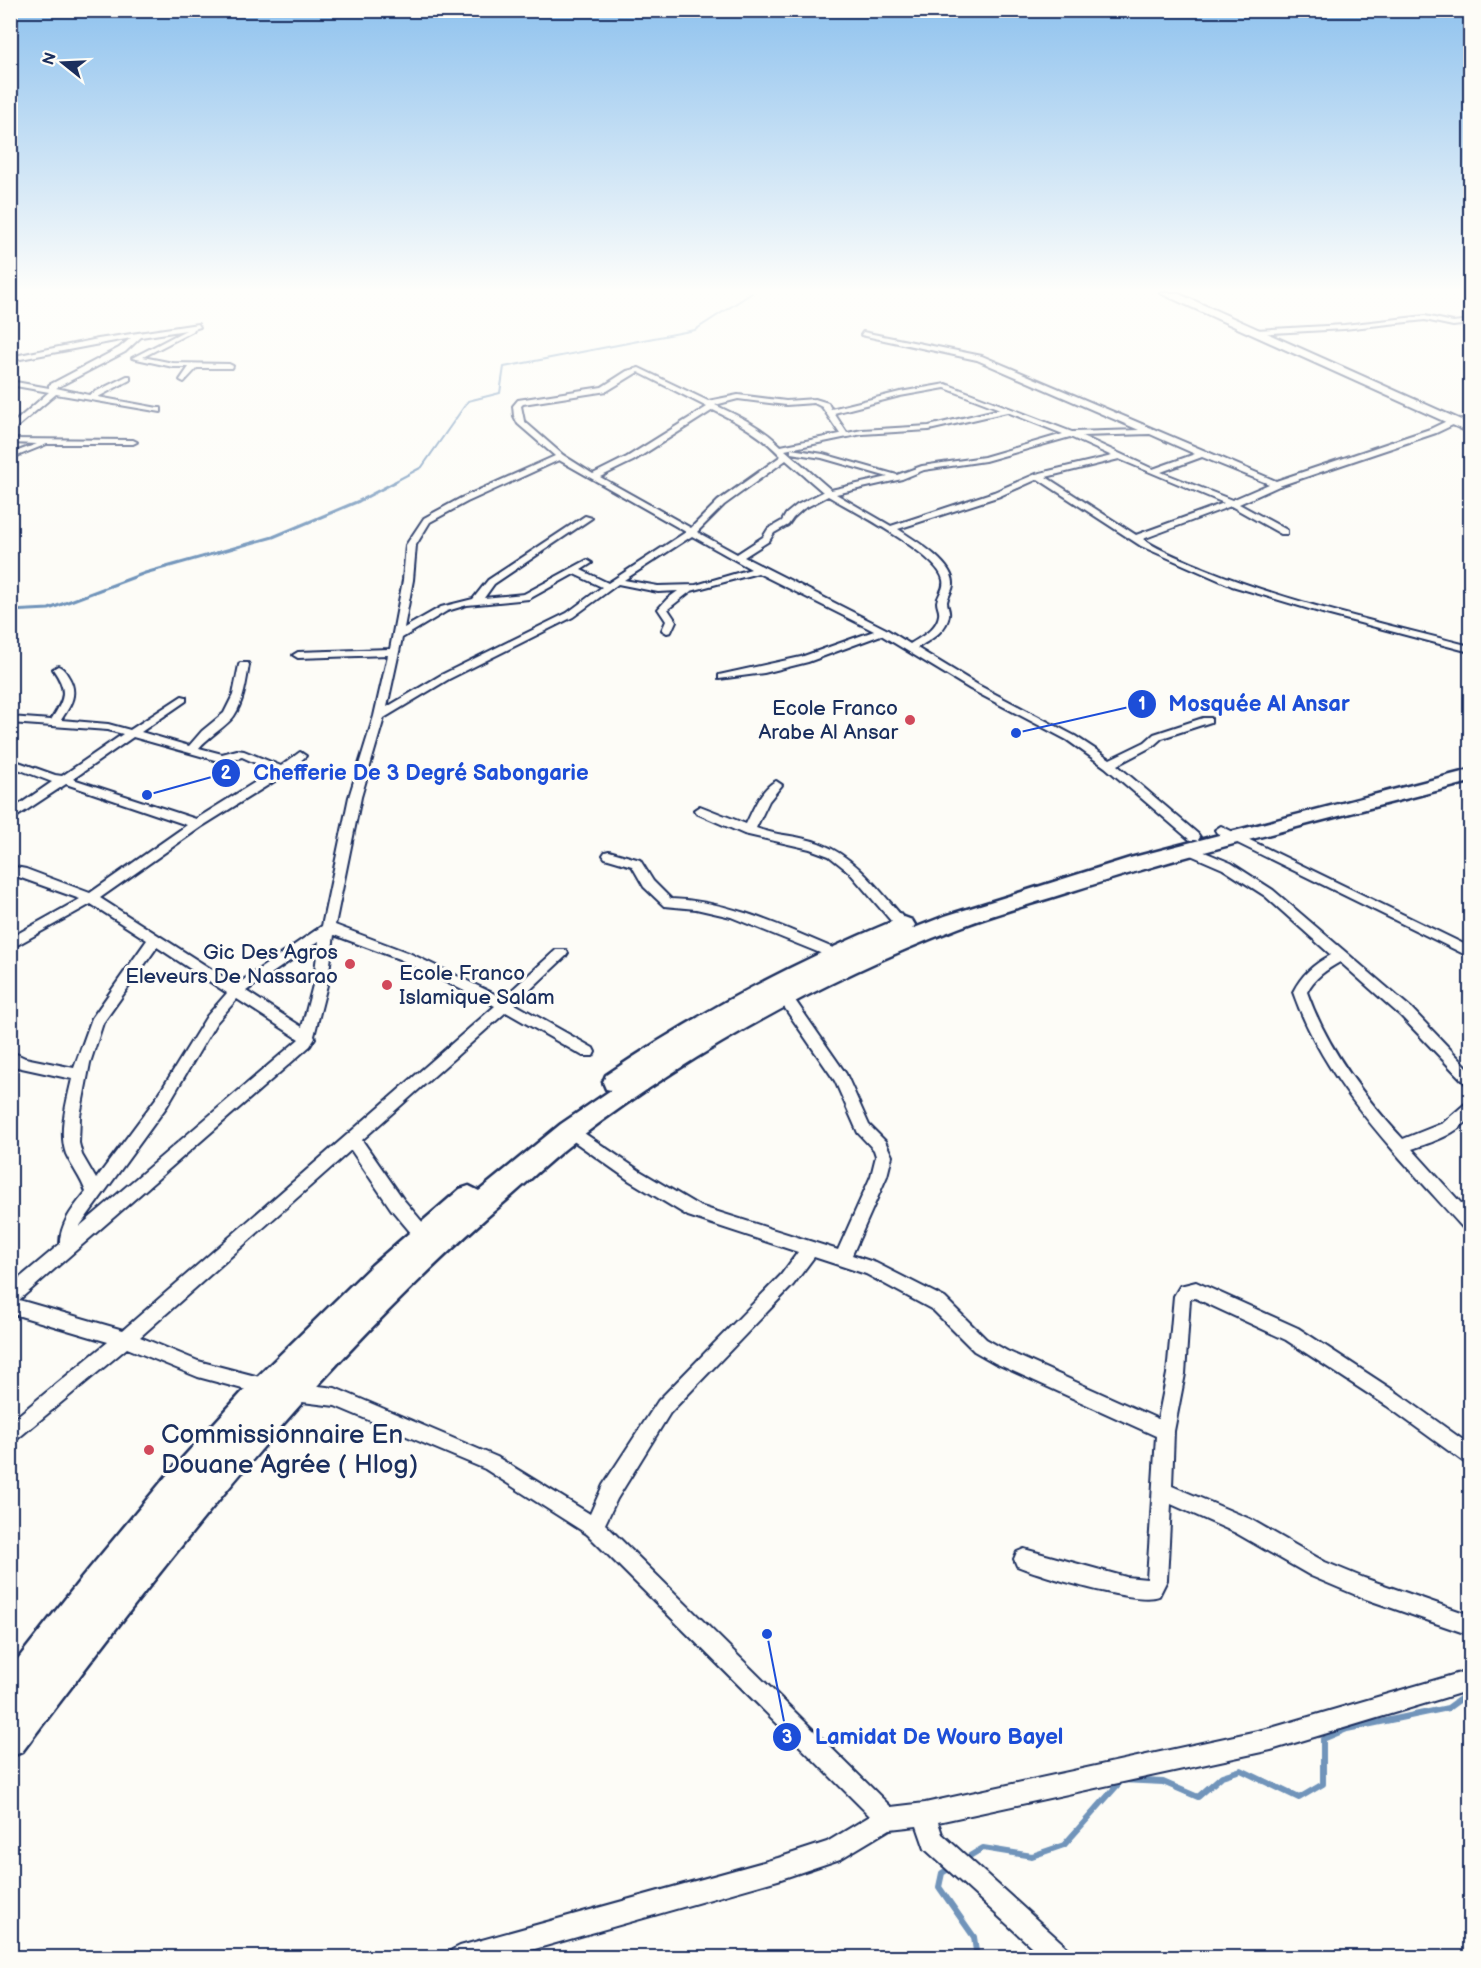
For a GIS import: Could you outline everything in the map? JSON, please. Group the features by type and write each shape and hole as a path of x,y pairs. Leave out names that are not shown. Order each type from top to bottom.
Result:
{"highway":[{"path":"1373,385 1470,429"}],"main road":[{"path":"1229,834 1470,762"},
{"path":"10,1740 140,1569 343,1310 423,1235 558,1122 650,1058 745,1001 835,954 951,907 1139,850 1192,843 1470,776"},
{"path":"10,1697 141,1530 280,1389 464,1220 570,1131 693,1048 785,997 953,921 1137,863 1192,843"}],"street":[{"path":"20,385 158,410"},
{"path":"54,392 52,387 56,385"},
{"path":"90,398 114,385"},
{"path":"610,385 603,389 519,403 518,416 521,422 560,457 593,477 758,570 882,631 974,687 1071,738 1109,764 1192,843 1269,893 1406,1012 1470,1079"},
{"path":"667,385 748,424 767,437 828,493 890,529 929,557 947,576 948,589 942,602 945,608 943,622 935,632 911,648"},
{"path":"829,412 942,385 1071,434 1152,472 1231,503 1284,532"},
{"path":"1041,385 1276,484"},
{"path":"10,393 26,386"},
{"path":"10,431 54,392"},
{"path":"593,477 630,459 709,406 738,397 786,403 815,401 825,405 844,435"},
{"path":"379,716 445,677 570,615 691,533 721,503 782,453 844,435 929,428 1007,410"},
{"path":"1134,538 1142,537 1180,520 1231,503 1276,484 1433,431 1454,421"},
{"path":"736,558 766,539 771,531 785,523 789,516 800,507 828,493 899,477 922,468 985,459 1071,434 1151,432"},
{"path":"10,441 133,442"},
{"path":"10,457 50,441"},
{"path":"782,453 823,456 899,477"},
{"path":"1152,472 1202,454"},
{"path":"10,1296 294,1054 308,1038 355,797 379,716 394,652 408,580 411,545 427,520 464,500 560,457"},
{"path":"890,529 997,494 1039,476 1118,457"},
{"path":"1039,476 1134,538 1172,558 1235,584 1470,650"},
{"path":"476,601 491,582 588,518"},
{"path":"396,637 444,609 476,601 526,597 587,563"},
{"path":"576,571 613,584 658,589 688,589 732,579 758,570"},
{"path":"667,630 671,621 663,609 670,601 688,589"},
{"path":"723,677 760,672 852,645 882,631"},
{"path":"298,655 394,652"},
{"path":"192,749 206,733 229,715 238,695 244,665"},
{"path":"55,722 70,698 69,683 58,669"},
{"path":"10,817 182,699"},
{"path":"10,720 108,727 134,732 222,758 237,753 244,754 282,771"},
{"path":"1109,764 1149,744 1158,736 1207,720"},
{"path":"10,944 91,898 196,824 282,771 300,756"},
{"path":"10,762 53,779 65,780 196,824"},
{"path":"748,831 764,800 776,785"},
{"path":"700,810 748,831 813,845 833,853 853,869 903,926"},
{"path":"1229,834 1470,952"},
{"path":"609,855 636,863 648,884 668,903 696,904 734,912 835,954"},
{"path":"10,870 33,876 91,898 308,1038"},
{"path":"10,879 33,876"},
{"path":"69,1245 68,1236 71,1227 94,1192 141,1134 183,1069 206,1025 237,991 329,928"},
{"path":"329,928 404,956 505,1005 588,1052"},
{"path":"94,1192 75,1156 71,1143 73,1103 96,1023 155,939"},
{"path":"10,1434 125,1339 352,1140 413,1083 505,1005 561,953"},
{"path":"1340,956 1316,970 1305,980 1300,992 1307,1012 1348,1085 1364,1107 1402,1146 1470,1224"},
{"path":"785,997 841,1078 863,1129 880,1146 884,1156 879,1176 843,1258"},
{"path":"10,1056 22,1064 81,1075"},
{"path":"1402,1146 1444,1131 1464,1117 1470,1108"},
{"path":"570,1131 635,1176 694,1211 843,1258 905,1284 939,1304 980,1345 1001,1357 1165,1431"},
{"path":"352,1140 397,1204 423,1235"},
{"path":"594,1527 610,1492 664,1407 787,1280 811,1248"},
{"path":"1024,1559 1126,1587 1141,1590 1152,1589 1157,1580 1165,1431 1176,1374 1182,1296 1186,1291 1196,1290 1292,1334 1393,1400 1470,1456"},
{"path":"10,1305 125,1339 198,1369 280,1389 334,1397 491,1463 594,1527 887,1818"},
{"path":"1162,1491 1243,1526 1327,1573 1470,1625"},
{"path":"460,1958 832,1851 887,1818 925,1814 1271,1739 1470,1680"},
{"path":"925,1814 933,1842 1062,1958"}],"waterway":[{"path":"394,482 422,467 468,401 500,393 501,385"},
{"path":"10,611 49,609 145,573 273,537 359,501 397,481"},
{"path":"963,1860 983,1848 1032,1856 1064,1845 1122,1780 1163,1782 1198,1797 1222,1776 1241,1770 1299,1798 1323,1784 1323,1739 1347,1729 1448,1708 1470,1692"},
{"path":"952,1867 942,1873 939,1887 974,1937 977,1958"}],"place":[{"name":"Ecole Franco Arabe Al Ansar","path":"910,720"},
{"name":"Mosquée Al Ansar","path":"1016,733"},
{"name":"Chefferie De 3 Degré Sabongarie","path":"147,795"},
{"name":"Gic Des Agros Eleveurs De Nassarao","path":"350,964"},
{"name":"Ecole Franco Islamique Salam","path":"387,985"},
{"name":"Commissionnaire En Douane Agrée ( Hlog)","path":"149,1450"},
{"name":"Lamidat De Wouro Bayel","path":"767,1634"}]}
